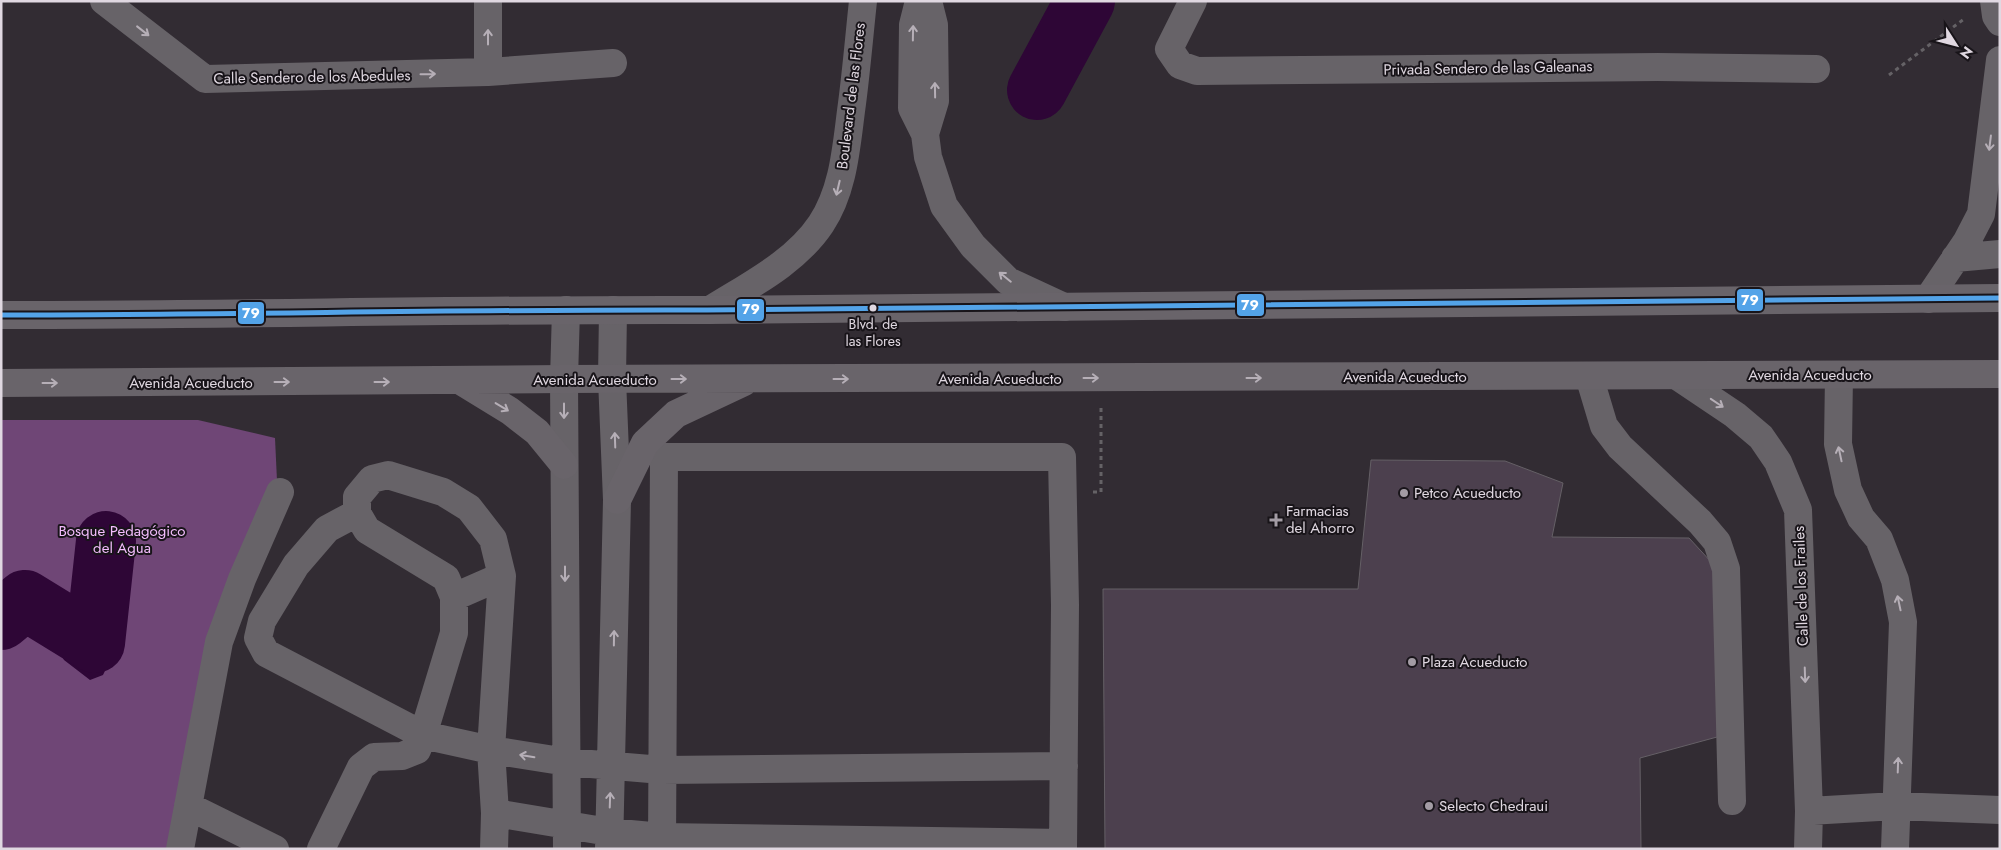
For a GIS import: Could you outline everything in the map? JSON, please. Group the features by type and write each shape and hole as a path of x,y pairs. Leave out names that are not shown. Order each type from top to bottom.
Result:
{"main road":[{"path":"1,315 212,315 566,310 2000,298"},
{"name":"Avenida Acueducto","path":"1,383 2000,374"},
{"path":"617,500 645,443 676,414 751,379"},
{"path":"461,381 510,412 537,432 564,465"}],"street":[{"name":"Calle Sendero de los Abedules","path":"104,1 205,80 488,72 613,62"},
{"path":"488,1 488,72"},
{"name":"Boulevard de las Flores","path":"710,310 774,269 799,249 820,226 835,200 846,155 863,1"},
{"path":"919,1 913,25 912,108 925,134 928,157 944,206 973,246 1008,280 1064,307"},
{"path":"925,134 936,101 934,25 928,1"},
{"name":"Privada Sendero de las Galeanas","path":"1193,1 1169,49 1180,65 1197,71 1658,67 1816,69"},
{"path":"1928,299 1967,241 1990,215 2000,60"},
{"path":"1955,258 2000,254"},
{"path":"566,310 564,465 567,837"},
{"path":"609,840 617,500 612,379 613,310"},
{"path":"1839,375 1838,444 1848,490 1861,518 1878,539 1895,580 1903,622 1895,849"},
{"path":"1589,376 1604,426 1620,447 1700,522 1717,542 1726,569 1732,801"},
{"name":"Calle de los Frailes","path":"1677,376 1735,415 1761,437 1778,462 1798,510 1809,811 1808,849"},
{"path":"495,813 567,837 609,840 662,843 1063,846 1065,605 1062,457 664,457 662,843"},
{"path":"321,849 361,767 374,757 402,756 417,750 454,633 454,597 446,578 367,530 357,513 357,497 372,479 388,475 443,492 469,508 493,539 502,576 491,750 495,813 494,849"},
{"path":"180,849 219,642 242,579 280,492"},
{"path":"357,513 327,529 296,565 262,621 258,638 266,653 423,735 491,750 567,762 662,770 1064,766"},
{"path":"454,597 502,576"},
{"path":"188,806 275,849"},
{"path":"1809,811 1896,806 2000,810"}],"path":[{"path":"1888,75 1972,14 1996,9"},
{"path":"1100,378 1101,450"}],"green space":[{"name":"Bosque Pedagógico del Agua","path":"1,420 198,420 275,438 277,481 169,849 1,849"}],"shaded area":[{"path":"84,624 99,630 104,635 109,646 109,658 103,675 90,680 64,660 53,640 57,633 66,633"}],"building":[{"name":"Plaza Acueducto","path":"1371,460 1505,461 1563,483 1552,537 1689,538 1713,564 1728,734 1640,758 1641,849 1105,849 1103,589 1358,589"}],"waterway":[{"path":"1037,90 1085,1"},
{"path":"1,620 25,600 95,643 106,541"}],"transit line":[{"name":"79","path":"1,315 2000,298"}],"place":[{"name":"Blvd. de las Flores","path":"873,308"},
{"name":"Petco Acueducto","path":"1404,493"},
{"name":"Farmacias del Ahorro","path":"1276,520"},
{"name":"Plaza Acueducto","path":"1412,662"},
{"name":"Selecto Chedraui","path":"1429,806"}]}
